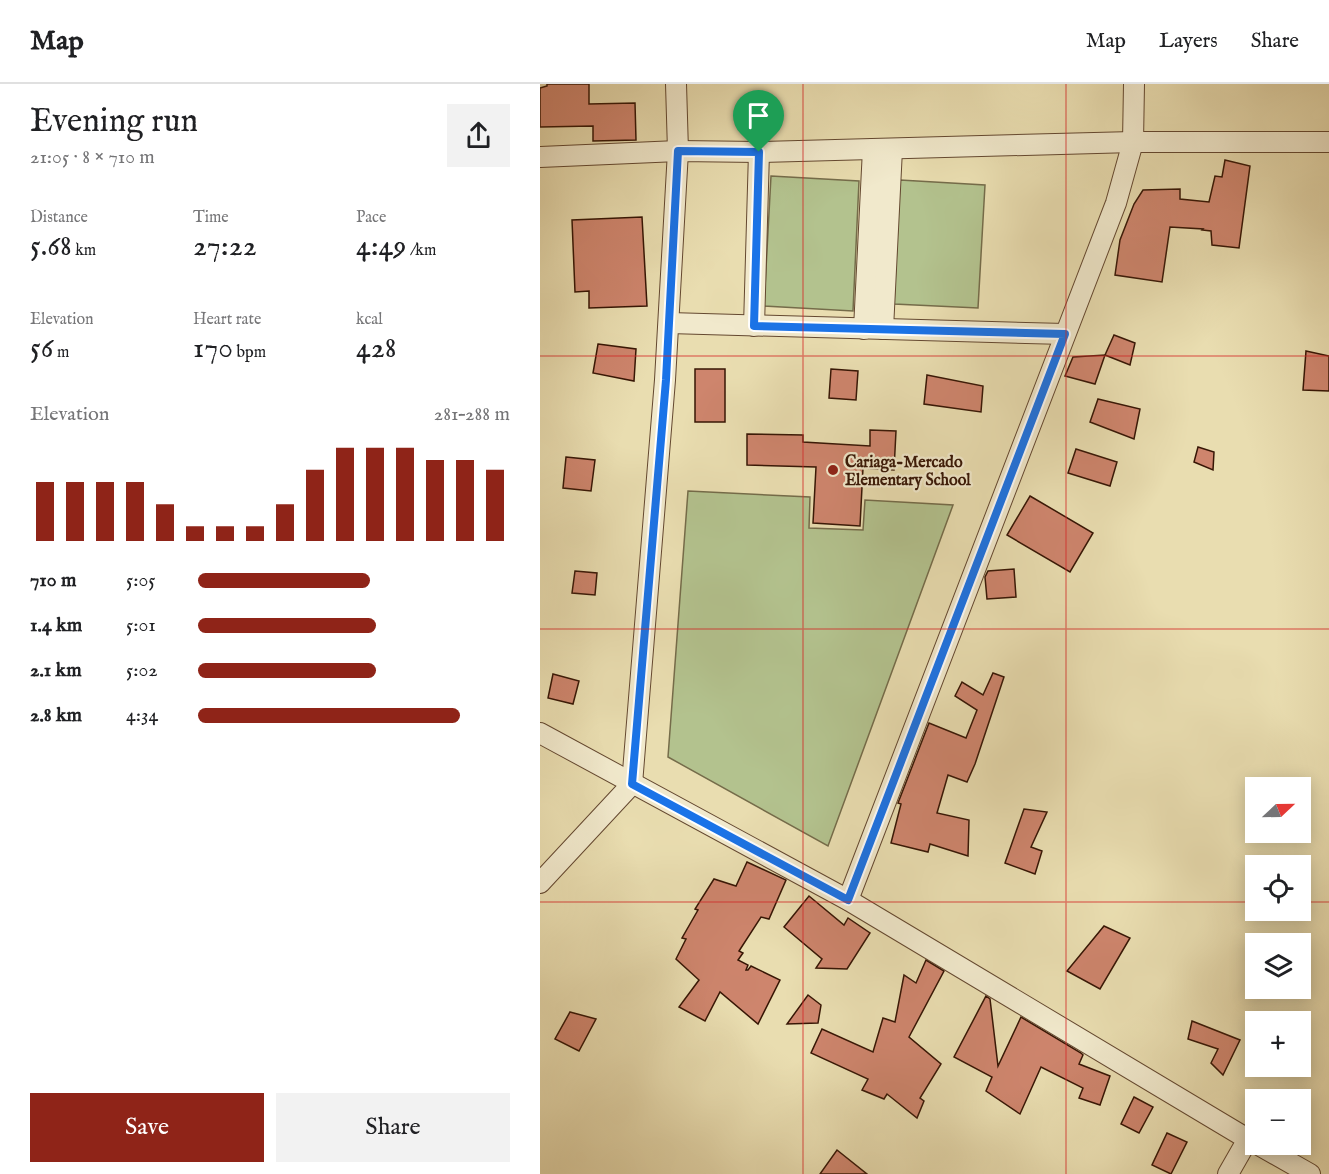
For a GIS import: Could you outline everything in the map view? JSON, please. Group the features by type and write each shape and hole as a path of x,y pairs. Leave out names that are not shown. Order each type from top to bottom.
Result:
{"street":[{"path":"540,883 632,784 669,324 678,151 676,84"},
{"path":"848,900 1116,203 1133,142 1134,84"},
{"path":"540,157 678,151 759,152 1133,142 1329,142"},
{"path":"873,329 882,149"},
{"path":"754,326 759,152"},
{"path":"669,324 1065,334"},
{"path":"540,733 848,900 1245,1137"},
{"path":"1228,1174 1245,1153"},
{"path":"1277,1155 1310,1174"}],"green space":[{"path":"771,176 859,181 853,311 764,306"},
{"path":"900,180 985,185 978,308 894,304"},
{"path":"688,491 810,497 809,528 863,530 865,500 953,505 828,846 668,757"}],"building":[{"path":"547,84 589,84 589,104 635,103 636,140 593,141 593,126 540,127 540,88"},
{"path":"1225,160 1250,166 1239,248 1212,245 1211,231 1170,227 1162,282 1115,275 1120,240 1134,204 1143,190 1180,189 1180,199 1209,202 1215,176 1222,177"},
{"path":"642,217 647,306 589,308 589,291 575,292 572,220"},
{"path":"1114,335 1135,343 1130,365 1105,355"},
{"path":"598,344 636,349 634,381 593,373"},
{"path":"1306,351 1329,356 1329,391 1303,390"},
{"path":"1105,355 1095,384 1065,376 1073,357"},
{"path":"695,369 725,369 725,422 695,422"},
{"path":"831,369 858,371 856,400 829,398"},
{"path":"927,375 983,386 981,412 924,404"},
{"path":"1098,399 1140,409 1134,439 1090,422"},
{"path":"870,430 896,431 894,470 863,468 860,526 813,523 816,467 747,465 747,434 803,435 803,442 870,446"},
{"path":"1198,447 1214,452 1213,470 1194,462"},
{"path":"1076,449 1117,462 1110,486 1068,473"},
{"path":"566,457 595,460 591,491 563,488"},
{"path":"1030,496 1093,533 1070,572 1007,535"},
{"path":"1014,569 1016,597 987,599 985,577 988,571"},
{"path":"575,571 597,573 595,595 572,593"},
{"path":"993,673 1004,677 975,764 967,782 948,775 937,813 969,820 968,856 930,844 928,852 891,843 901,804 898,803 929,723 966,738 977,710 955,696 962,682 983,695"},
{"path":"553,674 579,681 573,704 548,698"},
{"path":"1024,809 1047,812 1031,847 1042,851 1035,874 1005,863"},
{"path":"747,862 786,880 769,919 761,917 739,951 743,953 738,960 748,965 746,970 751,966 780,980 758,1024 720,992 705,1021 679,1007 699,980 676,959 686,939 682,938 698,910 695,909 714,879 736,886"},
{"path":"809,896 844,925 848,918 870,933 847,969 816,968 822,959 784,927"},
{"path":"1104,926 1130,938 1100,989 1067,971"},
{"path":"926,960 944,971 909,1037 941,1064 920,1098 924,1101 917,1118 887,1094 884,1099 862,1090 868,1079 811,1053 822,1029 873,1052 883,1018 895,1022 904,975 916,983"},
{"path":"808,995 821,1005 818,1023 787,1024"},
{"path":"986,996 990,999 998,1066 1021,1017 1081,1053 1083,1055 1079,1064 1110,1076 1100,1105 1079,1098 1083,1088 1041,1067 1020,1114 986,1091 992,1077 954,1057"},
{"path":"570,1012 596,1019 579,1051 555,1039"},
{"path":"1192,1021 1240,1040 1223,1075 1211,1063 1218,1049 1188,1039"},
{"path":"1134,1097 1153,1107 1139,1133 1121,1124"},
{"path":"1167,1133 1187,1142 1171,1174 1152,1165"},
{"path":"837,1150 867,1174 820,1174"}],"place":[{"name":"Cariaga-Mercado Elementary School","path":"833,470"}],"route":[{"path":"678,151 759,152 754,326 1065,334 848,900 632,784 666,380 678,151"}]}
